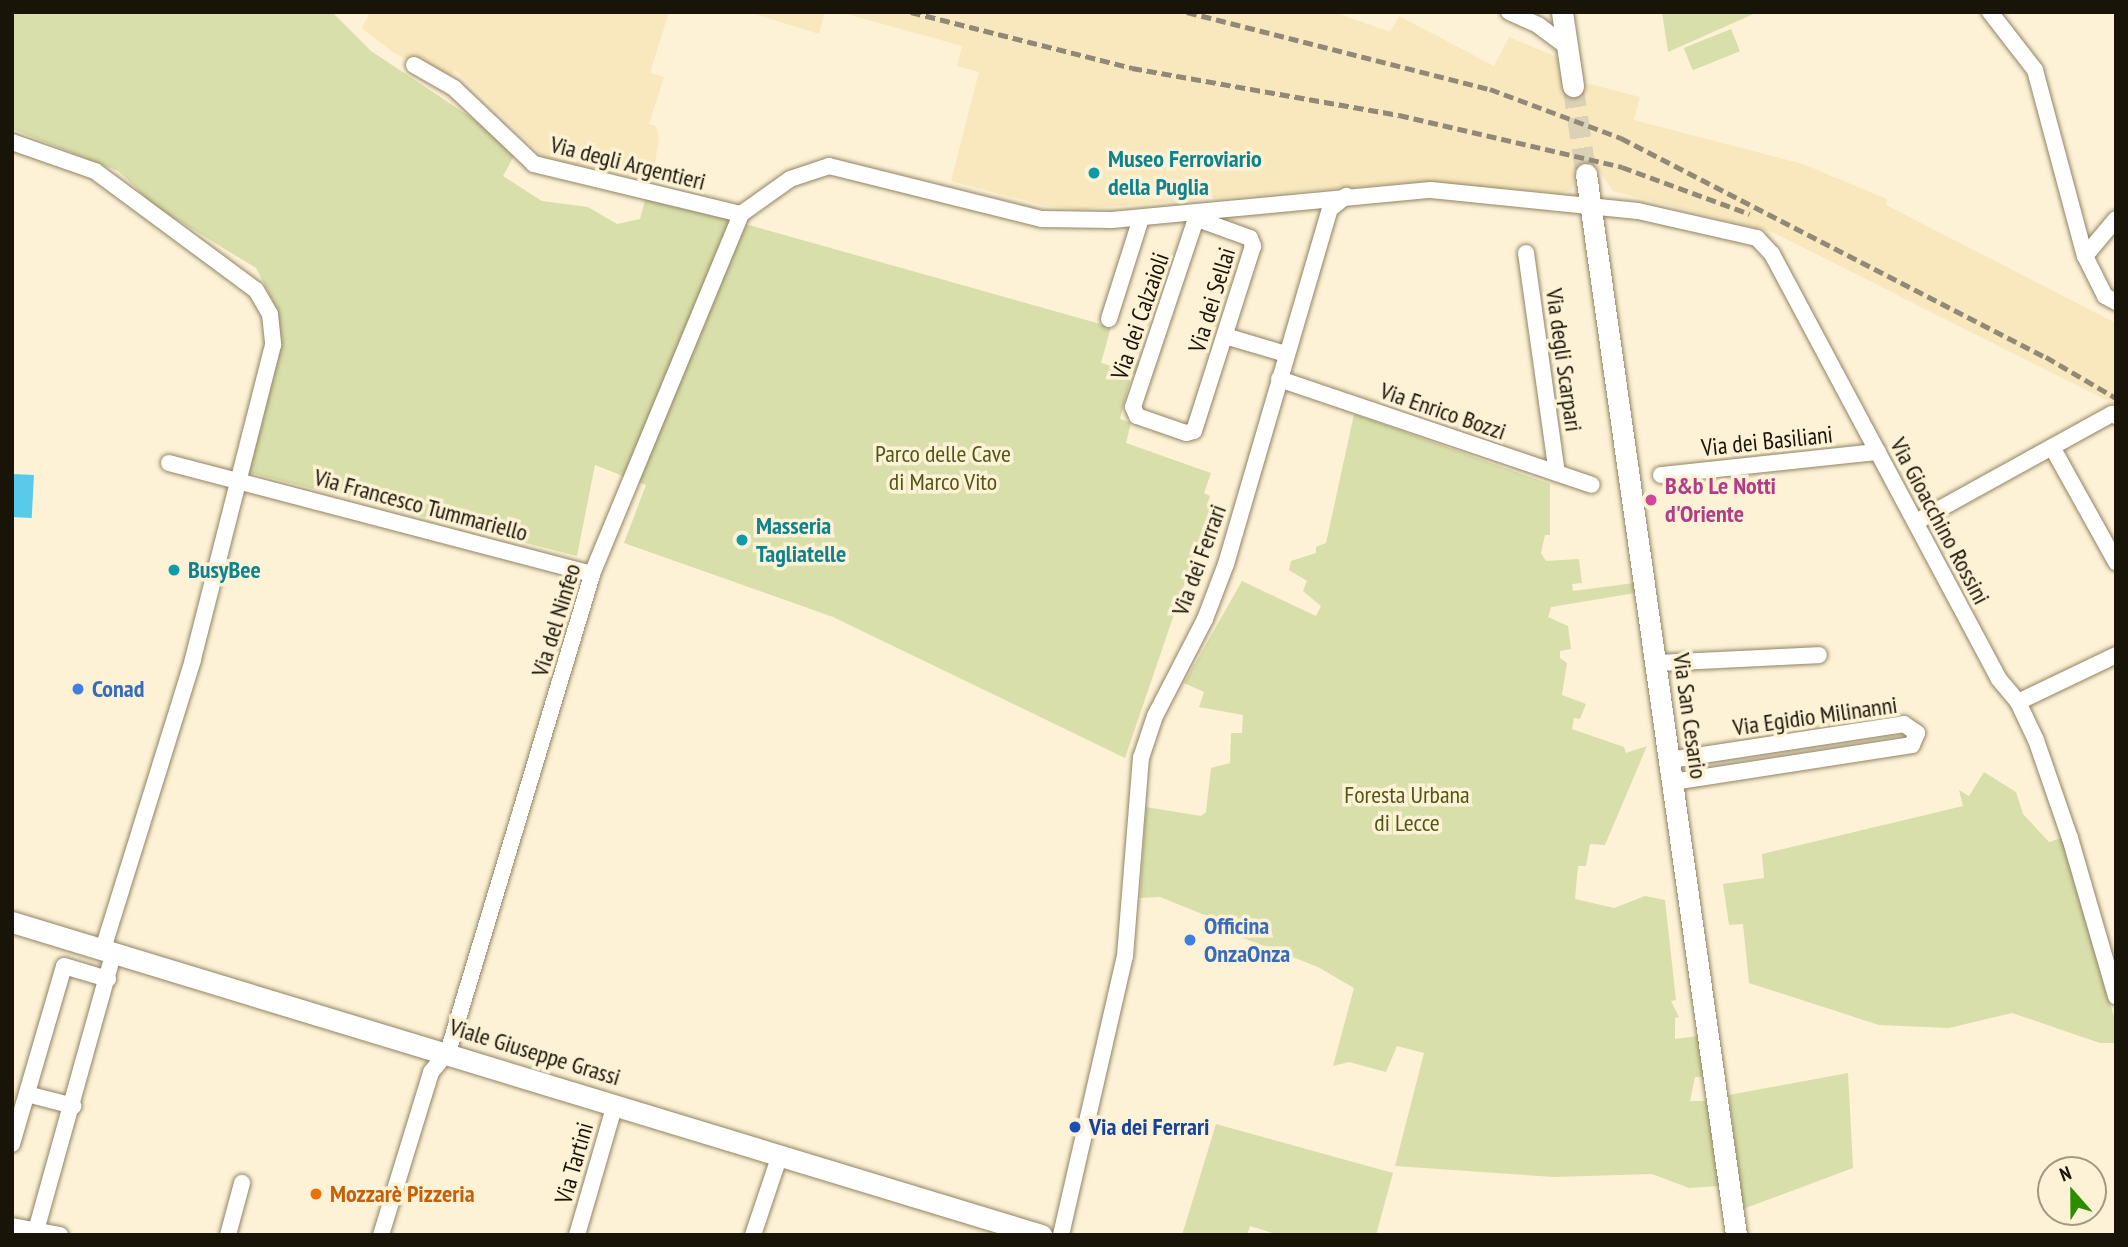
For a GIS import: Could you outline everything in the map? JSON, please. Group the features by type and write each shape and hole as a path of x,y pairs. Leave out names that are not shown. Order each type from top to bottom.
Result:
{"main road":[{"path":"1562,12 1573,86"},
{"name":"Via San Cesario","path":"1586,174 1736,1235"},
{"name":"Viale Giuseppe Grassi","path":"12,922 448,1052 1040,1235"}],"street":[{"path":"1509,12 1538,25 1568,48"},
{"path":"1996,15 2035,70 2085,256 2105,296 2116,302"},
{"name":"Via degli Argentieri","path":"414,65 454,88 534,164 741,214"},
{"path":"12,142 95,171 256,290 270,314 273,345 178,712 109,951 108,979 37,1227"},
{"name":"Via Gioacchino Rossini","path":"741,214 790,179 829,166 1042,219 1141,218 1346,196 1431,190 1590,205 1757,238 1772,254 1998,678 2018,702 2067,827 2116,996"},
{"name":"Via dei Ferrari","path":"1062,1235 1125,956 1142,758 1155,716 1226,564 1330,209 1346,196"},
{"name":"Via dei Sellai","path":"1194,430 1253,246 1250,238 1203,221 1198,213"},
{"name":"Via dei Calzaioli","path":"1194,430 1186,433 1137,415 1133,407 1198,213"},
{"name":"Via del Ninfeo","path":"381,1235 430,1072 448,1052 592,574 741,214"},
{"path":"1109,319 1141,218"},
{"path":"2085,256 2116,219"},
{"name":"Via degli Scarpari","path":"1526,253 1557,473"},
{"path":"1225,336 1286,354"},
{"name":"Via Enrico Bozzi","path":"1279,379 1592,485"},
{"path":"1916,522 2112,414 2116,416"},
{"path":"2052,447 2116,562"},
{"name":"Via dei Basiliani","path":"1661,475 1878,452"},
{"name":"Via Francesco Tummariello","path":"169,463 592,574"},
{"path":"1656,663 1819,654"},
{"path":"2018,702 2116,655"},
{"name":"Via Egidio Milinanni","path":"1670,760 1904,723 1917,733 1912,745 1673,782"},
{"path":"12,1143 64,966 108,979"},
{"path":"27,1094 73,1106"},
{"name":"Via Tartini","path":"577,1235 615,1104"},
{"path":"753,1235 780,1155"},
{"path":"228,1235 243,1183"},
{"path":"12,1226 37,1227 60,1235"}],"shaded area":[{"path":"370,12 669,12 650,73 664,77 649,124 656,126 659,139 652,181 546,159 455,70 448,77 394,53 362,28"},
{"path":"748,12 825,12 819,34"},
{"path":"839,12 1334,12 1390,32 1399,16 1494,66 1509,37 1559,58 1563,88 1590,84 1640,97 1634,120 1803,164 1887,199 1886,205 2116,323 2116,405 1772,232 1613,191 1600,172 1576,175 1572,190 1559,193 1417,182 1081,209 1046,206 951,181 979,72 957,66 962,46"}],"green space":[{"name":"Parco delle Cave di Marco Vito","path":"12,12 332,12 371,51 487,128 515,154 503,176 542,201 588,207 617,224 640,219 646,196 1111,327 1101,363 1124,370 1129,357 1143,361 1138,375 1132,373 1120,419 1131,423 1126,443 1211,473 1204,493 1210,496 1207,505 1211,506 1125,758 833,617 624,543 646,485 595,465 577,556 247,472 278,347 278,311 256,268 156,207 118,171 12,129"},
{"path":"1662,12 1758,12 1668,52"},
{"path":"1731,29 1740,51 1693,70 1684,48"},
{"name":"Foresta Urbana di Lecce","path":"1354,414 1550,484 1550,535 1545,535 1541,553 1546,561 1579,559 1582,583 1572,584 1573,591 1634,583 1635,593 1551,607 1548,617 1568,626 1571,649 1560,651 1560,658 1567,663 1562,695 1586,704 1580,719 1574,718 1572,729 1624,747 1626,753 1647,746 1605,845 1590,844 1586,866 1578,866 1575,899 1614,908 1645,896 1665,900 1676,1000 1671,1001 1679,1017 1675,1018 1675,1039 1698,1036 1704,1077 1695,1077 1690,1101 1708,1101 1720,1186 1689,1188 1652,1174 1554,1177 1395,1166 1424,1053 1397,1046 1386,1072 1349,1062 1333,1066 1354,988 1318,967 1233,934 1232,926 1160,897 1140,898 1146,807 1201,816 1206,812 1211,768 1230,763 1231,733 1242,733 1243,715 1199,707 1204,692 1184,683 1242,581 1316,616 1321,606 1303,591 1307,581 1289,570 1291,561 1316,553 1316,547 1326,543"},
{"path":"1984,772 2016,792 2023,814 2049,842 2064,837 2116,1024 2116,1043 2100,1043 2012,1013 1949,1028 1879,1025 1749,983 1743,924 1729,925 1723,884 1764,878 1762,854 1963,806 1959,790 1969,796"},
{"path":"1848,1073 1853,1168 1743,1209 1729,1095"},
{"path":"1216,1124 1393,1173 1376,1235 1279,1235 1250,1226 1247,1235 1182,1235"}],"water":[{"path":"13,474 34,475 32,518 12,517"}],"tunnel":[{"path":"1573,86 1586,174"}],"railway":[{"path":"911,12 1132,68 1399,115 1622,167 1750,214"},
{"path":"1187,12 1490,89 1621,138 2046,357 2116,398"}],"place":[{"name":"Museo Ferroviario della Puglia","path":"1094,173"},
{"name":"B&b Le Notti d'Oriente","path":"1651,500"},
{"name":"Masseria Tagliatelle","path":"742,540"},
{"name":"BusyBee","path":"174,570"},
{"name":"Conad","path":"78,689"},
{"name":"Officina OnzaOnza","path":"1190,940"},
{"name":"Via dei Ferrari","path":"1075,1127"},
{"name":"Mozzarè Pizzeria","path":"316,1194"}]}
